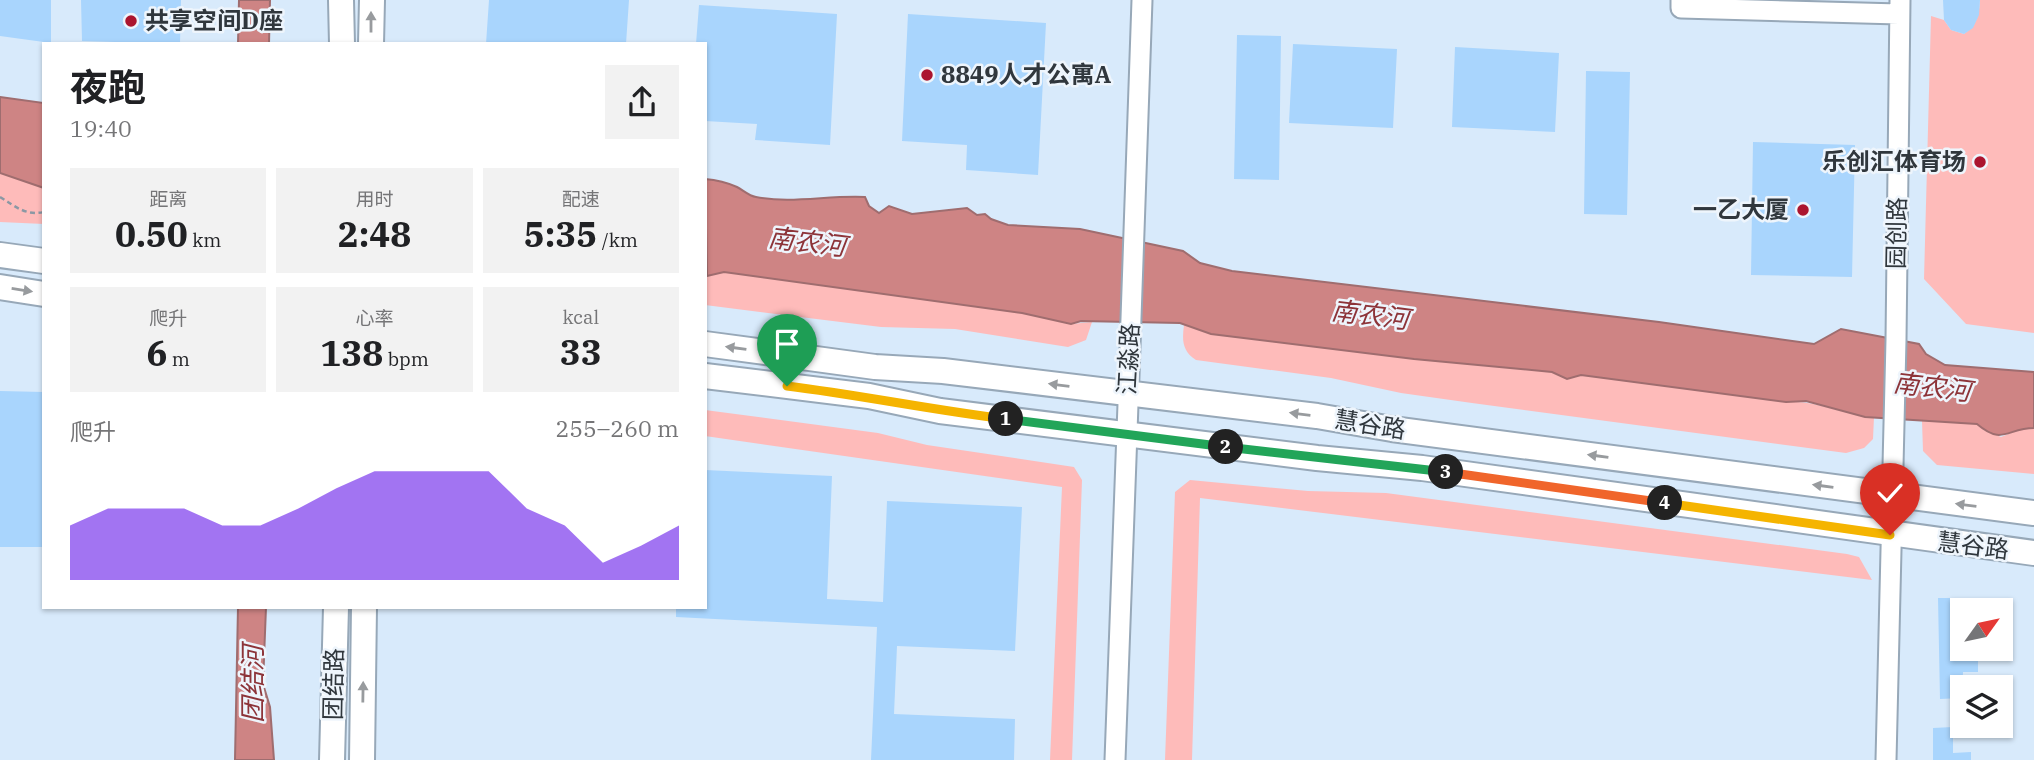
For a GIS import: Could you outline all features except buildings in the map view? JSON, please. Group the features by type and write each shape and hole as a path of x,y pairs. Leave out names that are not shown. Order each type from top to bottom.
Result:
{"main road":[{"path":"341,0 342,42"},
{"path":"371,42 372,0"},
{"path":"0,255 42,261"},
{"path":"0,287 42,294"},
{"name":"慧谷路","path":"707,344 875,367 943,371 1317,416 1392,429 2034,513"},
{"name":"慧谷路","path":"707,376 869,396 940,411 1317,458 1422,468 2034,553"},
{"name":"团结路","path":"332,760 336,609"},
{"name":"团结路","path":"362,760 364,609"}],"street":[{"name":"江淼路","path":"1115,760 1127,394 1136,235 1142,0"},
{"path":"1681,4 1900,7"},
{"name":"园创路","path":"1891,496 1896,340 1900,7"},
{"path":"1886,760 1891,496"}],"path":[{"path":"0,197 20,210 33,214 42,212"}],"shaded area":[{"name":"乐创汇体育场","path":"1980,0 2034,0 2034,333 1966,324 1924,279 1931,16 1944,20 1951,30 1964,34 1976,19"},
{"path":"0,173 42,187 42,224 0,222"},
{"path":"724,272 1022,313 1071,324 1092,322 1086,340 1068,347 955,329 881,327 707,305 707,275"},
{"path":"1184,325 1211,334 1414,359 1552,372 1567,379 1581,375 1808,403 1874,417 1873,439 1864,448 1846,453 1401,393 1331,378 1196,360 1184,345"},
{"path":"707,410 878,433 927,445 1074,467 1082,480 1072,760 1050,760 1062,487 707,436"},
{"path":"1922,421 1978,424 1984,430 2001,437 2023,428 2034,428 2034,474 1937,465 1923,451"},
{"path":"1190,480 1308,491 1386,493 1847,554 1859,557 1872,580 1200,498 1192,760 1165,760 1175,492"}],"water":[{"path":"239,0 270,0 269,42 238,42"},
{"path":"0,97 42,103 42,187 0,173"},
{"name":"南农河","path":"707,179 769,199 865,197 869,206 879,213 889,206 912,214 967,208 977,215 985,214 1008,225 1080,229 1183,251 1200,263 1232,271 1659,322 1814,344 1841,329 1919,344 1926,354 1945,365 2034,372 2034,428 1999,435 1977,424 1865,417 1806,401 1786,402 1581,375 1567,379 1552,372 1414,359 1211,334 1180,323 1081,321 1071,324 1022,313 724,272 707,276"},
{"name":"团结河","path":"238,609 266,609 263,684 270,707 274,760 235,760"}],"place":[{"name":"共享空间D座","path":"131,21"},
{"name":"8849人才公寓A","path":"927,75"},
{"name":"乐创汇体育场","path":"1980,162"},
{"name":"一乙大厦","path":"1803,210"}],"route":[{"path":"787,386 869,396 940,411 1317,458 1422,468 1890,535"}]}
